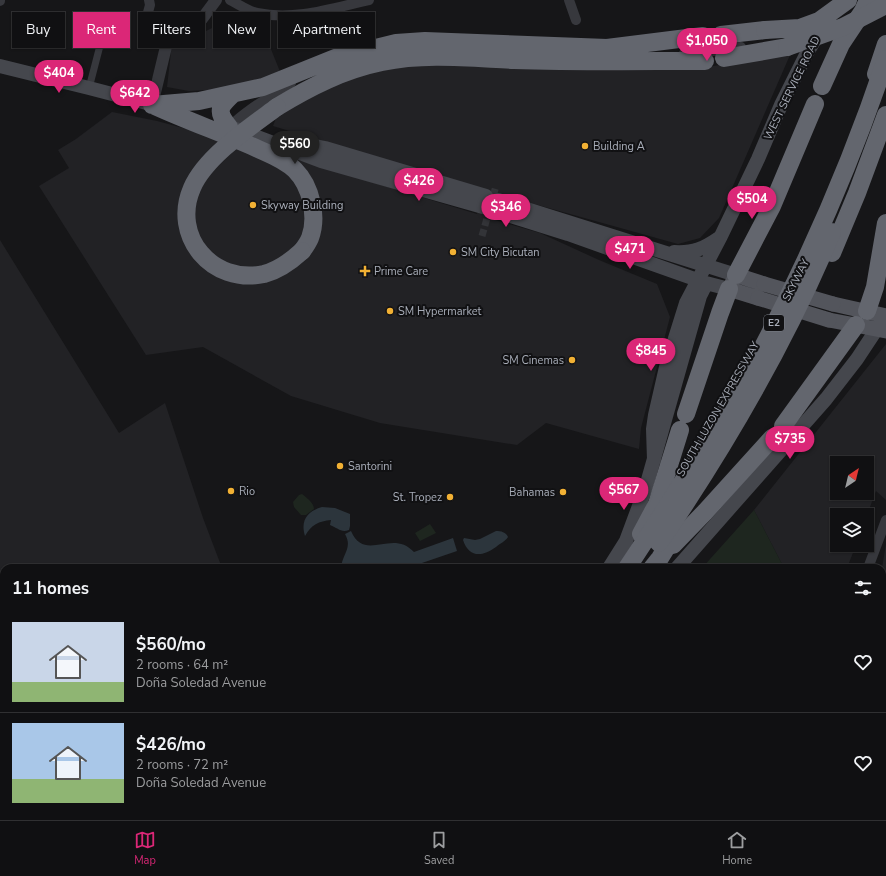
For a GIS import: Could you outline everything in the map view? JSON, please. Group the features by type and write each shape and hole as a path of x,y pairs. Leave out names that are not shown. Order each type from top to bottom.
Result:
{"highway":[{"path":"722,35 800,28 819,21 848,0"},
{"path":"822,86 841,44 868,0"},
{"path":"724,58 787,47 843,27 886,5"},
{"path":"152,105 199,101 263,88 335,58 396,43 425,41 607,48 703,36"},
{"name":"SOUTH LUZON EXPRESSWAY","path":"622,564 671,490 748,360 804,253 862,116 886,44"},
{"path":"152,105 189,121 232,130 281,159 295,170 303,181 312,204 314,221 310,238 302,251 287,265 263,274 241,275 222,270 208,261 195,246 187,228 186,208 192,187 198,176 213,159 243,132 277,106 309,87 352,70 382,62 415,57 515,60 705,61"},
{"name":"SKYWAY","path":"630,564 678,492 754,363 808,255 840,183 866,118 886,59"},
{"path":"232,130 222,118 220,111 223,104 234,93"},
{"name":"SKYWAY","path":"644,564 688,500 766,369 820,260 878,120 886,96"},
{"path":"640,537 657,504 720,313 733,282 772,206 815,104"},
{"name":"E2","path":"656,563 730,445 772,374 828,262 857,193 886,115"},
{"path":"867,311 875,287 886,223"},
{"path":"656,563 778,432 856,325"}],"main road":[{"name":"WEST SERVICE ROAD","path":"710,268 721,236 758,159 781,105 807,53 822,27 845,0"},
{"path":"0,66 152,105"},
{"path":"232,130 321,161 491,203 661,252 710,268 758,298 829,320 882,330"},
{"name":"WEST SERVICE ROAD","path":"612,564 626,541 639,508 654,460 653,428 666,367 686,303 703,281 748,197 758,159"},
{"path":"491,203 568,234 703,281 764,284 833,304 886,316 882,330 826,399 680,564"},
{"path":"661,252 688,253 707,247 721,236"},
{"path":"856,325 867,311"}],"street":[{"path":"148,12 150,5 149,0"},
{"path":"205,15 216,0"},
{"path":"230,0 256,13 277,16 298,15 369,0"},
{"path":"569,0 576,20"},
{"path":"232,130 274,94 304,75 355,54 406,45 589,56 603,53 756,39 822,27"},
{"path":"89,88 99,48"},
{"path":"152,105 166,48"},
{"path":"870,564 886,520"}],"shaded area":[{"path":"213,28 213,48 270,48 270,47 281,74 226,89 189,91 167,87 171,48 205,48 205,32"},
{"name":"SM City Bicutan","path":"790,55 719,218 700,238 678,244 502,195 495,220 540,233 657,284 670,317 641,428 639,449 546,423 517,445 380,423 291,396 203,347 146,355 39,186 69,168 58,150 76,139 112,112 157,121 286,156 477,214 484,190 273,126 278,113 337,80 413,64 706,67"},
{"path":"0,240 119,433 165,403 203,518 220,564 0,564"},
{"path":"886,344 886,500 876,491 874,496 874,456 830,456 830,500 873,500 870,508 830,508 830,552 853,552 849,564 782,564 754,510"},
{"path":"302,494 314,507 314,509 306,515 301,515 294,507 293,502 299,495"},
{"path":"322,507 335,508 350,514 349,530 340,530 330,525 331,520 313,526 305,536 304,521 306,517 313,511"},
{"path":"754,510 782,564 706,564"},
{"path":"430,524 436,533 420,541 415,533"},
{"path":"351,531 357,540 364,544 371,545 397,543 406,546 414,552 453,538 457,551 419,564 342,564 348,547 345,534"},
{"path":"496,531 503,532 508,537 486,553 472,553 463,540 464,538 475,540 480,539"},
{"path":"886,544 886,564 883,564"}],"tunnel":[{"path":"482,236 496,186"}],"place":[{"name":"Building A","path":"585,146"},
{"name":"Skyway Building","path":"253,205"},
{"name":"SM City Bicutan","path":"453,252"},
{"name":"Prime Care","path":"365,271"},
{"name":"SM Hypermarket","path":"390,311"},
{"name":"SM Cinemas","path":"572,360"},
{"name":"Santorini","path":"340,466"},
{"name":"Rio","path":"231,491"},
{"name":"Bahamas","path":"563,492"},
{"name":"St. Tropez","path":"450,497"}]}
